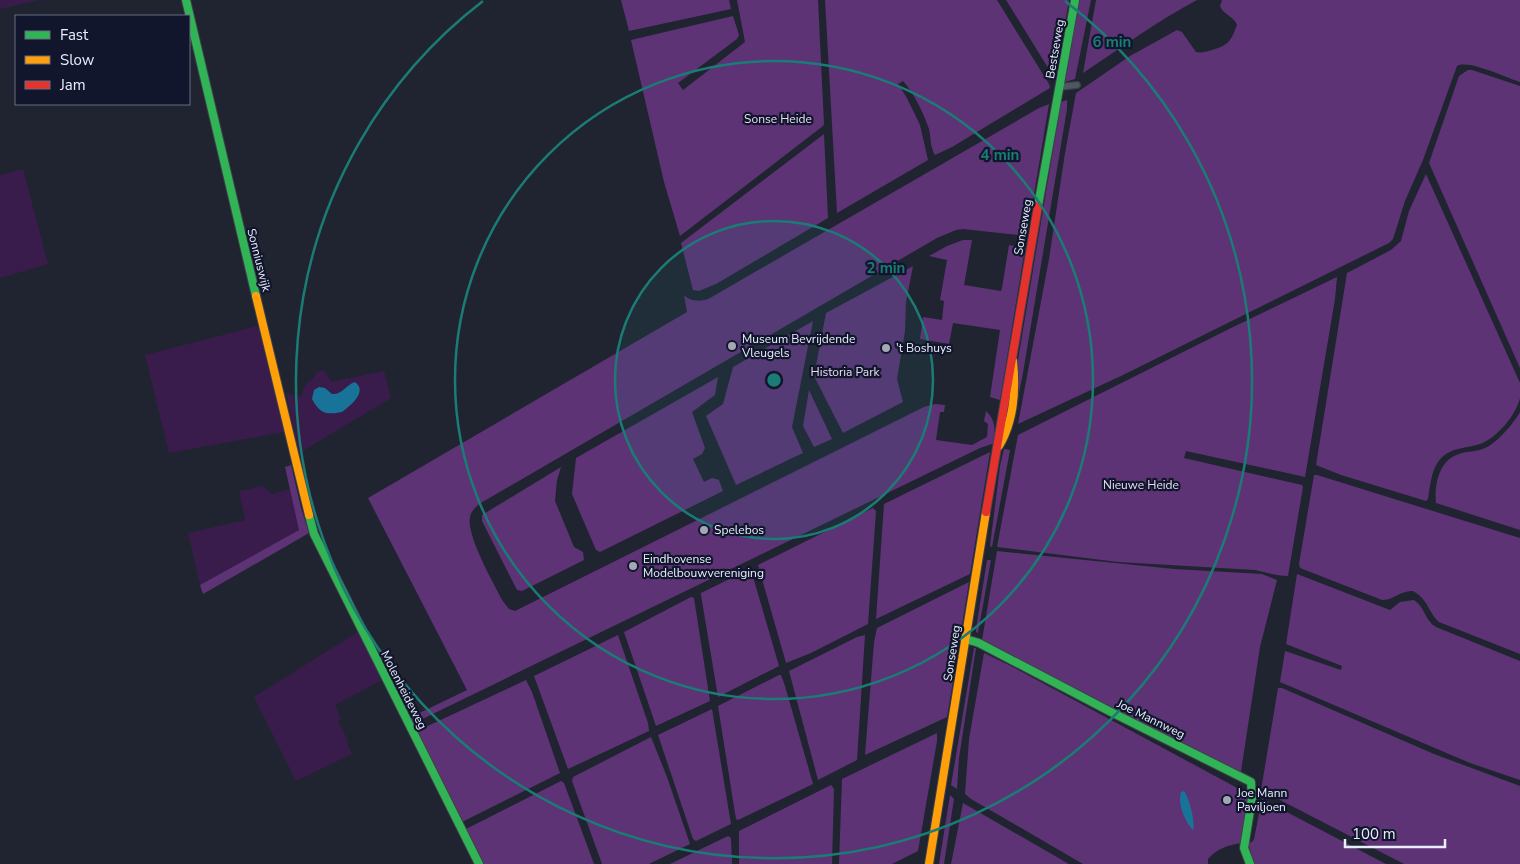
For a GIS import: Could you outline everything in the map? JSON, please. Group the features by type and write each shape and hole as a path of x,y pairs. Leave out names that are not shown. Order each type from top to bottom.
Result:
{"street":[{"name":"Sonniuswijk","path":"186,0 189,15"},
{"name":"Bestseweg","path":"1056,102 1075,0"},
{"name":"Sonniuswijk","path":"190,18 311,525"},
{"path":"1059,87 1077,85"},
{"name":"Sonseweg","path":"929,864 992,478 999,446 999,428 1056,102"},
{"name":"Molenheideweg","path":"311,525 323,553 480,864"},
{"name":"Joe Mannweg","path":"966,638 1251,782 1252,798 1244,848 1250,864"}],"shaded area":[{"path":"0,0 38,0 0,9"},
{"path":"23,169 48,264 0,278 0,175"},
{"path":"258,326 284,432 169,453 145,355"},
{"path":"324,370 331,382 384,371 391,398 299,453 286,393 301,397 305,385 314,378 317,372","holes":["319,387 325,388 332,394 338,394 346,387 361,390 359,396 349,406"]},
{"path":"263,486 272,494 290,489 299,530 200,585 188,533 245,520 239,491"},
{"path":"358,632 382,680 335,705 341,719 338,721 352,754 296,781 254,697"}],"green space":[{"path":"621,0 729,0 731,9 629,31"},
{"name":"Sonse Heide","path":"737,0 818,0 824,124 680,236 664,182 631,40 733,16 739,35 737,39 678,83 683,90 745,42"},
{"path":"825,0 997,0 1050,88 952,147 935,155 924,116 903,81 898,84 920,125 928,160 837,213"},
{"path":"1006,0 1069,0 1055,79"},
{"path":"1079,0 1091,0 1075,79 1065,82"},
{"path":"1096,0 1197,0 1153,26 1083,73"},
{"path":"1222,0 1520,0 1520,82 1478,67 1470,65 1457,66 1423,160 1405,201 1393,239 1389,243 1123,375 1018,424 1049,259 1076,93 1130,56 1177,30 1182,32 1196,52 1208,51 1226,44 1231,39 1237,25 1221,9"},
{"path":"1468,70 1520,86 1520,368 1429,163 1459,76"},
{"path":"1067,100 1023,373 1017,403 1015,403 1017,366 1061,102"},
{"path":"1049,104 1027,236 963,229 937,238 479,504 471,513 470,525 481,558 502,600 509,609 515,611 924,407 935,404 945,405 944,412 940,412 936,440 972,445 987,437 988,424 984,421 986,411 993,422 995,443 980,448 412,724 409,718 467,690 368,498 687,312 684,295 696,301 710,298"},
{"path":"824,134 828,218 716,284 699,291 693,290 681,243"},
{"path":"1426,174 1520,383 1520,398 1510,418 1493,437 1480,444 1457,449 1442,457 1434,470 1426,501 1341,475 1316,465 1347,273 1391,250 1401,241 1409,211"},
{"path":"963,240 972,240 964,285 1001,291 1009,245 1025,248 1000,400 990,397 1000,330 953,323 949,344 920,339 923,317 942,320 944,301 940,300 947,260 929,256"},
{"name":"Historia Park","path":"913,266 906,302 905,331 897,379 903,402 843,433 814,376 826,313"},
{"name":"Nieuwe Heide","path":"1337,277 1335,299 1305,477 1186,451 1184,458 1302,485 1288,576 1255,570 1118,562 997,547 1018,435"},
{"path":"813,321 792,427 803,453 736,485 706,416 723,404 733,367"},
{"path":"718,377 715,395 692,412 705,448 702,454 693,459 704,482 712,478 719,480 723,491 600,552 596,550 572,494 576,458"},
{"path":"809,390 832,439 814,447 803,426"},
{"path":"1520,412 1520,530 1436,503 1437,481 1442,467 1452,457 1485,448 1495,442 1514,422"},
{"path":"1004,449 1010,450 992,547 990,546 1000,466"},
{"path":"990,452 970,574 876,619 884,504"},
{"path":"291,465 309,533 203,594 200,585 299,530 285,467"},
{"path":"561,467 557,480 555,501 574,547 583,552 584,560 522,591 517,590 482,521 482,515"},
{"path":"1314,475 1520,538 1520,654 1439,622 1422,598 1413,591 1382,600 1300,568 1299,564"},
{"path":"873,508 876,511 868,624 811,653 786,663 758,565"},
{"path":"997,551 1174,569 1262,574 1277,580 1260,647 1240,778 982,640"},
{"path":"987,560 991,560 978,633 976,629"},
{"path":"751,570 779,666 718,697 701,593"},
{"path":"1297,574 1390,610 1400,602 1414,600 1421,606 1429,621 1436,627 1520,661 1520,780 1470,763 1280,682 1285,651 1341,670 1342,666 1286,644"},
{"path":"969,582 947,717 865,755 874,642 877,628"},
{"path":"691,597 694,598 710,701 656,726 624,632"},
{"path":"618,635 648,723 649,731 568,769 534,676"},
{"path":"865,635 857,760 818,780 789,671 857,637"},
{"path":"974,648 976,648 959,758 957,789 951,785"},
{"path":"984,653 1254,797 1242,843 1219,850 1208,859 1208,864 1083,864 971,799 965,794 969,739"},
{"path":"781,675 785,686 813,784 738,820 736,819 718,706"},
{"path":"526,680 532,692 560,773 458,824 415,732"},
{"path":"1278,688 1282,688 1434,754 1520,786 1520,864 1404,864 1261,790"},
{"path":"712,709 731,824 696,841 693,839 658,735"},
{"path":"937,733 918,851 892,864 839,864 842,779"},
{"path":"651,737 690,844 649,864 602,864 572,781 573,777"},
{"path":"561,781 564,783 594,864 478,864 462,831"},
{"path":"831,785 834,789 832,864 739,864 739,831"},
{"path":"950,795 954,799 944,864 939,864"},
{"path":"1262,799 1386,864 1254,864 1248,843 1254,839"},
{"path":"963,803 1069,864 951,864"},
{"path":"728,836 731,838 732,864 670,864"}],"water":[{"path":"355,382 359,386 359,394 342,412 324,412 318,408 312,399 314,390 319,387 335,394"},
{"path":"1184,791 1192,811 1193,830 1181,807 1180,796 1181,792"}],"traffic: fast":[{"path":"186,0 190,15"},
{"path":"1038,206 1075,0"},
{"path":"190,17 256,296"},
{"path":"309,515 314,534 479,864"},
{"path":"966,639 979,643 1251,782 1252,798 1244,848 1250,864"}],"traffic: slow":[{"path":"256,296 309,515"},
{"path":"999,446 1008,426 1013,405 1013,361"},
{"path":"929,864 986,512"}],"traffic: jam":[{"path":"986,512 1038,206"}],"place":[{"name":"Museum Bevrijdende Vleugels","path":"732,346"},
{"name":"'t Boshuys","path":"886,348"},
{"name":"Spelebos","path":"704,530"},
{"name":"Eindhovense Modelbouwvereniging","path":"633,566"},
{"name":"Joe Mann Paviljoen","path":"1227,800"}]}
